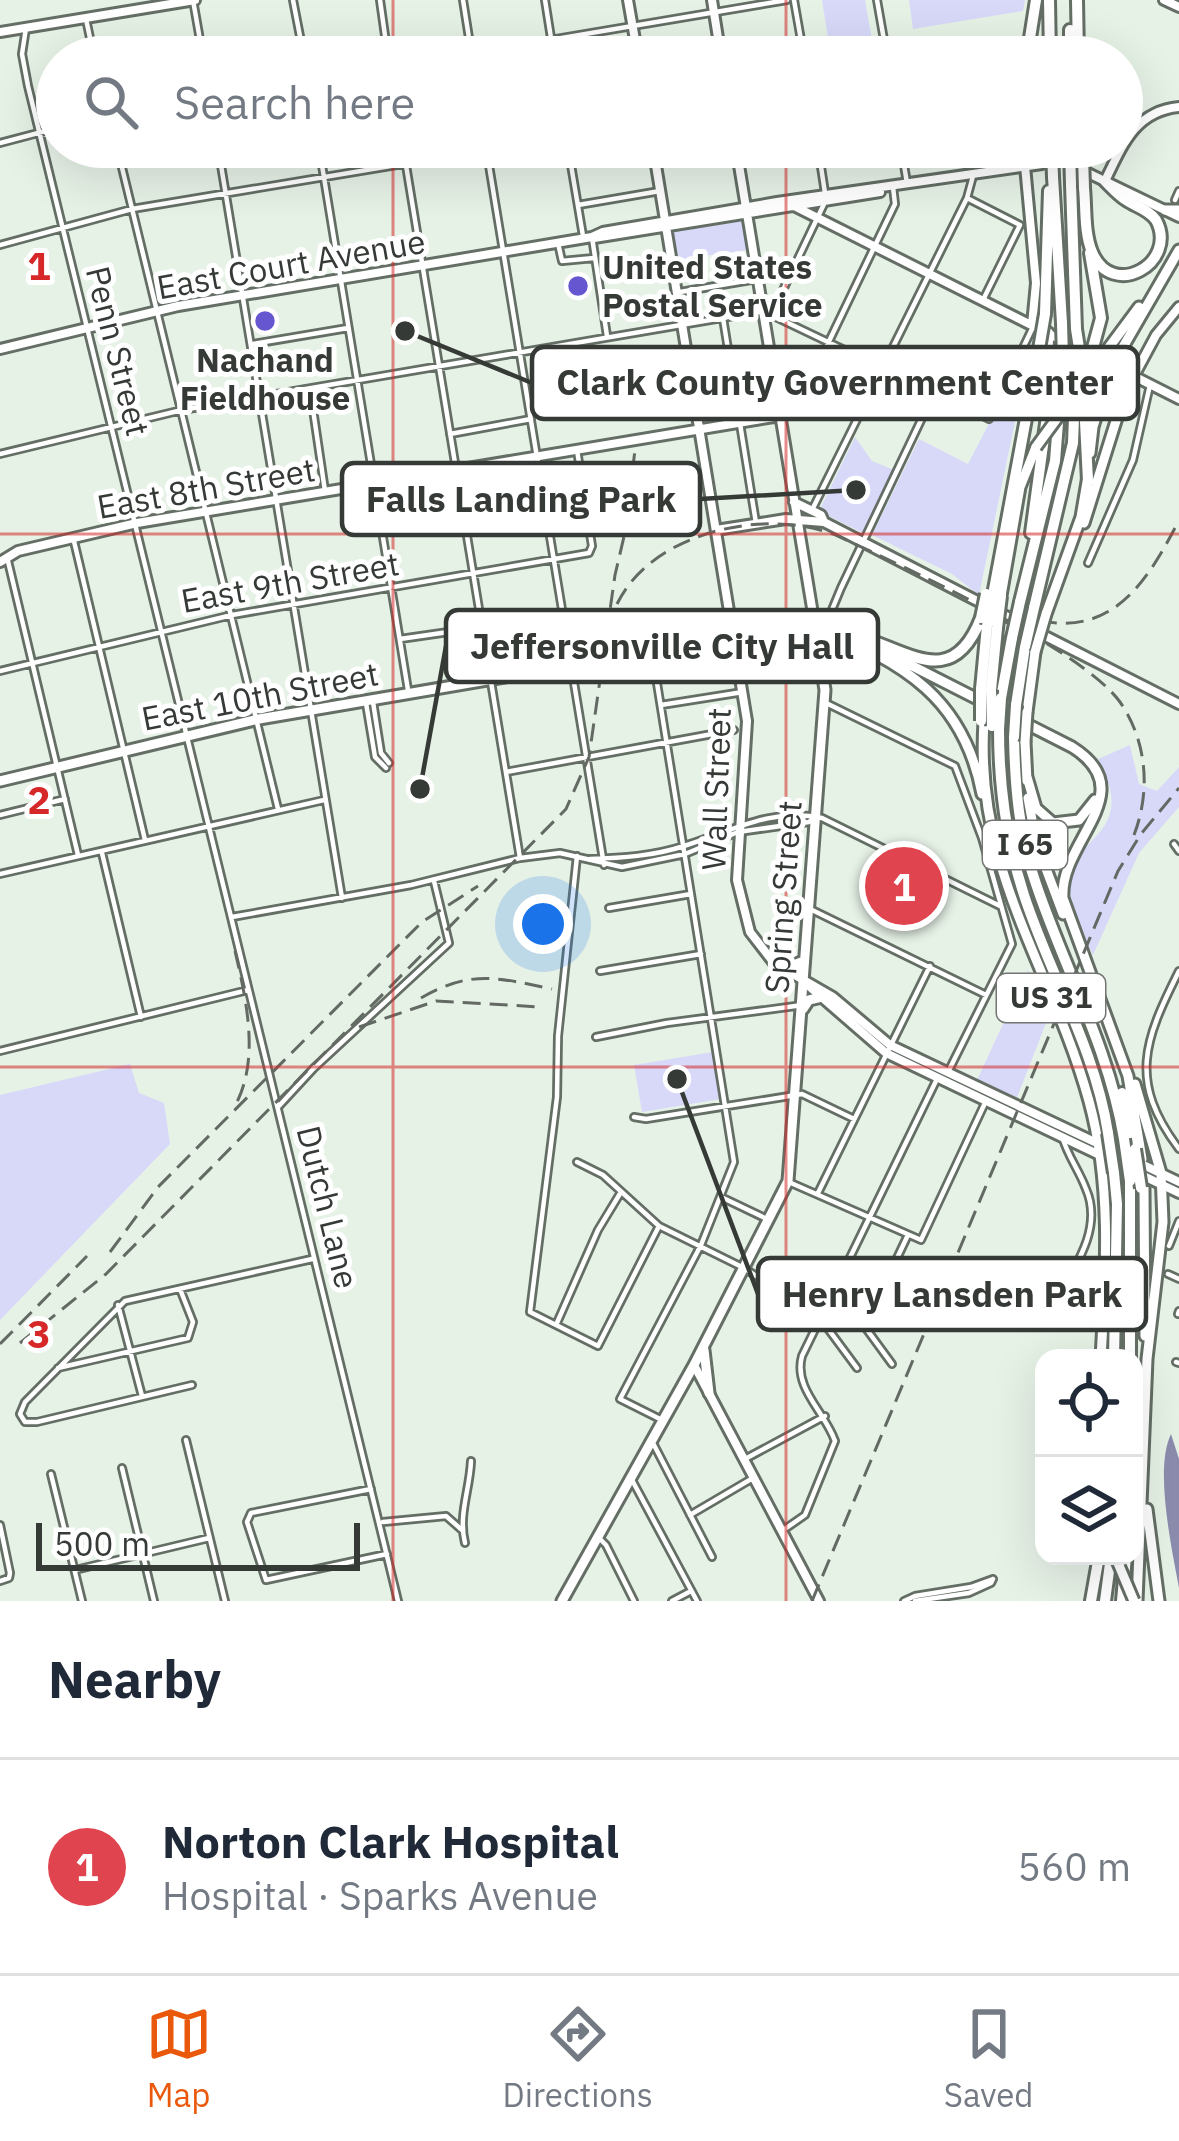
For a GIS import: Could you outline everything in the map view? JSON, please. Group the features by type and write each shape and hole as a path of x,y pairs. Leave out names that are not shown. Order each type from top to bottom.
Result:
{"highway":[{"path":"1030,36 1036,0"},
{"path":"1048,0 1049,36"},
{"path":"1074,0 1074,36"},
{"name":"I 65","path":"1053,168 1063,359 1055,461 1012,638 990,692 988,726 999,769 1004,820 1024,896 1082,1038 1108,1133 1118,1204 1114,1349"},
{"name":"I 65","path":"1076,168 1079,366 1073,443 1030,649 1016,799 1027,854 1106,1058 1140,1189 1131,1349"},
{"path":"988,726 989,597 1045,314 1048,194 1053,179"},
{"path":"1077,186 1096,261 1116,274 1139,274 1160,252 1162,235 1153,216 1105,181"},
{"path":"1088,232 1101,304 1091,355"},
{"path":"1030,562 1047,416 1048,333"},
{"path":"1079,366 1088,481"},
{"path":"989,597 990,625"},
{"path":"852,635 914,660 931,662 960,651 990,625"},
{"path":"1106,1058 1117,1077 1139,1154 1140,1189"},
{"path":"1090,1601 1095,1565"},
{"path":"1105,1601 1111,1565"},
{"path":"1122,1601 1125,1565"}],"main road":[{"path":"1165,210 1178,209"},
{"path":"989,597 1036,448 1115,350 1179,249"},
{"path":"1055,588 1081,517 1093,427 1115,350"},
{"path":"1040,611 1090,509 1134,376"},
{"path":"815,626 1075,754 1093,774 1094,802 1079,820 1053,823 1036,808 1027,777"},
{"name":"Spring Street","path":"562,1601 694,1365 788,1181 824,702 815,626"},
{"path":"832,626 1053,736 1092,762 1100,775 1101,796 1063,879 1063,898 1076,940"},
{"name":"East 10th Street","path":"0,781 259,719 832,626"},
{"path":"882,657 950,711 974,755 989,817"},
{"name":"US 31","path":"988,726 989,817 1003,878 1084,1088 1100,1156 1106,1226 1100,1349"},
{"name":"US 31","path":"1019,739 1036,842 1128,1076 1139,1154"},
{"path":"783,969 805,961"},
{"path":"803,1007 822,997"},
{"path":"1110,1024 1134,1081 1161,1179 1162,1233 1147,1359"},
{"path":"1136,1601 1147,1359 1140,1189"},
{"path":"704,1346 709,1393"},
{"path":"1144,1474 1159,1601"},
{"path":"1118,1565 1136,1601"}],"street":[{"path":"0,32 194,0 200,36"},
{"path":"293,0 300,36"},
{"path":"380,0 385,36"},
{"path":"463,0 469,36"},
{"path":"545,0 550,36"},
{"path":"628,0 635,36"},
{"path":"712,0 718,36"},
{"path":"574,36 790,0 799,36"},
{"path":"878,0 884,36"},
{"path":"1164,0 1179,7"},
{"path":"86,19 90,36"},
{"name":"Penn Street","path":"26,28 23,66 36,116"},
{"path":"1143,120 1179,106"},
{"path":"0,143 36,133"},
{"name":"Penn Street","path":"48,168 208,825"},
{"path":"122,168 278,809"},
{"path":"222,168 342,898"},
{"path":"322,168 409,695"},
{"path":"0,244 132,209 381,168"},
{"path":"407,168 520,858"},
{"path":"490,168 603,862"},
{"path":"572,168 608,336"},
{"name":"Wall Street","path":"656,168 743,692 748,747 737,881 742,913 755,942 803,981"},
{"name":"Spring Street","path":"739,168 767,312 815,626"},
{"path":"767,312 818,220 824,198 820,168"},
{"path":"905,168 907,184"},
{"path":"746,211 1010,168"},
{"path":"0,454 182,410 767,312 989,419 1032,325 1036,283 1025,168"},
{"path":"1105,181 1112,168"},
{"path":"1088,172 1165,210"},
{"path":"812,510 967,198 973,173"},
{"path":"780,416 794,414 895,204 893,187"},
{"path":"578,206 660,191"},
{"path":"1178,209 1179,191"},
{"path":"746,211 824,198"},
{"path":"967,198 1018,223 983,301"},
{"path":"794,206 1179,399"},
{"name":"East Court Avenue","path":"0,349 158,311 746,211"},
{"path":"557,243 562,261 594,258"},
{"path":"676,293 757,279"},
{"path":"1134,376 1156,335 1179,307"},
{"path":"723,318 756,523"},
{"path":"253,344 349,328"},
{"path":"733,382 773,375"},
{"path":"1088,563 1133,460 1150,385"},
{"path":"310,387 325,490"},
{"path":"832,626 829,617 841,588 934,393"},
{"name":"East 8th Street","path":"3,560 74,537 205,510 780,416"},
{"path":"450,434 531,419"},
{"name":"East 9th Street","path":"0,671 232,615 475,576 590,551 578,450"},
{"path":"794,502 821,515 824,522"},
{"path":"716,530 756,523 824,522 989,597 1179,704"},
{"path":"74,537 145,840"},
{"path":"3,560 34,663 78,856"},
{"path":"397,640 483,627"},
{"path":"652,652 734,1162 701,1245 620,1400 662,1420"},
{"path":"661,705 743,692"},
{"path":"782,1531 805,1515 834,1447 825,1416 802,1385 799,1368 866,1219 1012,944 956,768 824,702"},
{"path":"369,703 388,766"},
{"path":"506,772 734,730"},
{"path":"0,814 65,800"},
{"path":"0,874 324,800"},
{"path":"230,918 434,880 520,858 560,854 603,862 684,850 739,828 808,822 815,816 1000,905"},
{"name":"Dutch Lane","path":"208,825 398,1601"},
{"path":"101,850 141,1017"},
{"path":"580,857 529,1311 598,1346 658,1226"},
{"path":"278,1107 449,943 434,880"},
{"path":"608,908 692,894"},
{"path":"808,908 986,994"},
{"path":"600,971 701,953"},
{"path":"817,1195 930,966"},
{"path":"1179,971 1150,1030 1145,1066 1155,1112 1179,1149"},
{"path":"803,981 833,998 888,1049"},
{"path":"803,981 888,1049 1023,1113 1100,1156 1179,1182"},
{"path":"0,1051 248,990"},
{"path":"596,1037 803,1007"},
{"path":"634,1117 806,1095 854,1119"},
{"path":"788,1181 907,1238 921,1240 988,1096"},
{"path":"1023,1113 1066,1126 1179,1193"},
{"path":"1061,1137 1066,1126"},
{"path":"1053,1306 1083,1251 1092,1222 1088,1190 1061,1137"},
{"path":"577,1162 603,1174 658,1226 744,1268 820,1318 856,1368"},
{"path":"556,1325 598,1230 621,1192"},
{"path":"722,1197 769,1220"},
{"path":"1169,1246 1179,1221"},
{"path":"865,1326 907,1238"},
{"path":"192,1385 37,1421 22,1420 20,1414 25,1402 118,1305 314,1258"},
{"path":"1168,1274 1179,1279"},
{"path":"987,1277 1080,1319"},
{"path":"835,1286 892,1364"},
{"path":"58,1368 186,1339 193,1330 181,1289"},
{"path":"118,1305 142,1396"},
{"path":"694,1365 819,1601"},
{"path":"743,1460 825,1416"},
{"path":"651,1439 712,1557"},
{"path":"186,1440 225,1601"},
{"path":"466,1543 462,1513 471,1461"},
{"path":"122,1468 154,1601"},
{"path":"51,1474 82,1601"},
{"path":"629,1475 697,1601"},
{"path":"689,1515 753,1478"},
{"path":"371,1489 249,1514 247,1522 265,1579 387,1554"},
{"path":"381,1522 462,1513"},
{"path":"446,1516 462,1530"},
{"path":"0,1525 10,1573 0,1581"},
{"path":"597,1536 634,1601"},
{"path":"75,1570 209,1538"},
{"path":"904,1601 993,1579 969,1593 915,1601"},
{"path":"673,1601 692,1591"}],"shaded area":[{"path":"822,0 865,0 871,36 828,36"},
{"path":"909,0 1025,0 1023,11 913,29"},
{"path":"742,221 747,250 676,260 670,232"},
{"path":"1032,340 979,595 952,574 872,535 919,439 968,464"},
{"path":"855,437 872,461 894,470 863,533 819,511"},
{"path":"1130,745 1139,784 1157,791 1179,767 1179,807 1139,853 1093,955 1069,901 1069,874 1106,822 1111,807 1098,759"},
{"path":"1028,970 1048,1018 1016,1100 977,1080"},
{"path":"713,1052 721,1099 642,1112 634,1065"},
{"path":"130,1064 139,1093 164,1103 170,1144 0,1320 0,1095"},
{"path":"1171,1434 1179,1459 1179,1588 1164,1488"}],"railway":[{"path":"629,498 635,450"},
{"path":"20,1343 106,1274 566,809 589,757 615,575 637,481"},
{"path":"628,525 648,506 672,500"},
{"path":"1013,613 1044,622 1071,623 1115,607 1149,572 1178,522"},
{"path":"617,604 633,579 656,559 712,532 775,524 833,534 987,609 1099,681 1120,702 1141,750 1143,801 1134,835"},
{"path":"812,1601 1118,871 1179,788"},
{"path":"110,1252 158,1187 422,922 478,886"},
{"path":"235,951 249,1048 236,1104"},
{"path":"421,998 455,983 485,978 552,989"},
{"path":"359,1027 436,1001 541,1007"},
{"path":"0,1344 87,1256"}],"place":[{"name":"United States Postal Service","path":"578,286"},
{"name":"Nachand Fieldhouse","path":"265,321"},
{"name":"Clark County Government Center","path":"405,331"},
{"name":"Falls Landing Park","path":"856,490"},
{"name":"Jeffersonville City Hall","path":"420,789"},
{"name":"Norton Clark Hospital","path":"904,886"},
{"name":"Henry Lansden Park","path":"677,1079"}]}
